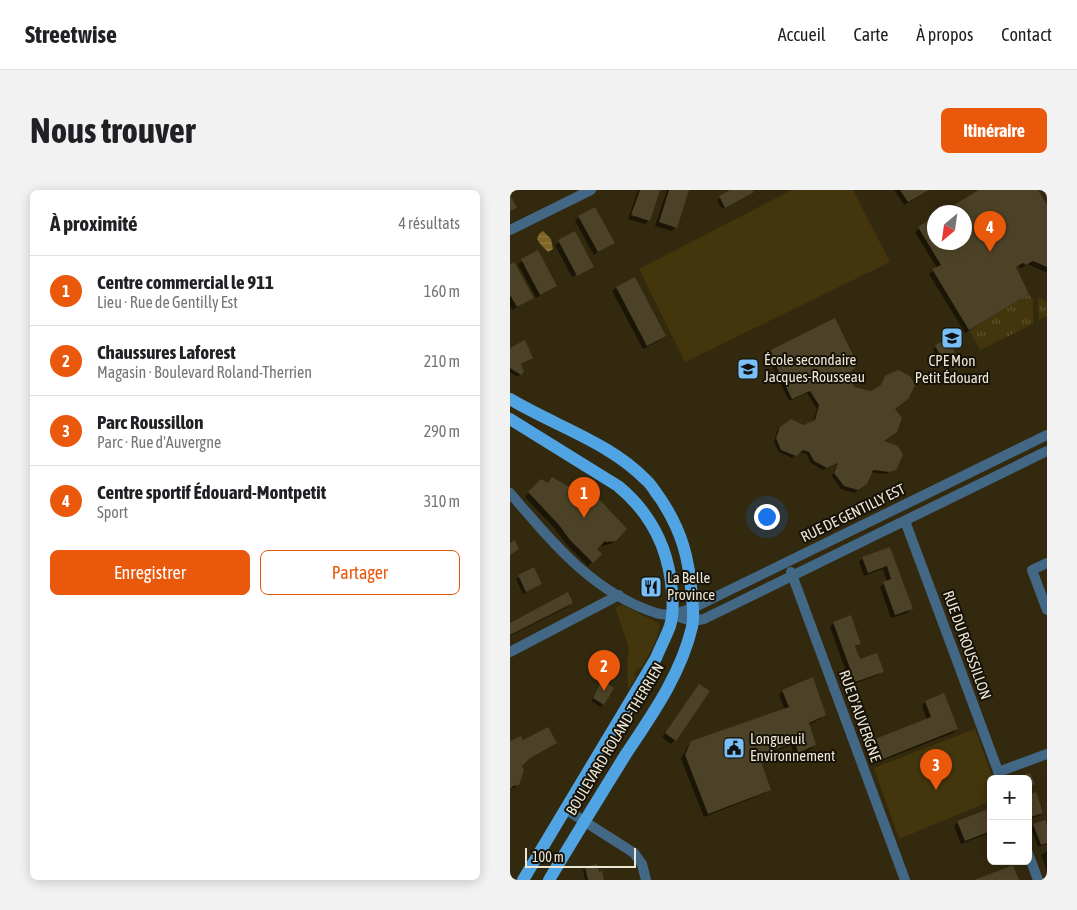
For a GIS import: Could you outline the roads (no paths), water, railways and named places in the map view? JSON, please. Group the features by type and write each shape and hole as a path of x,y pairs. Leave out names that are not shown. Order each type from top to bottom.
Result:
{"main road":[{"name":"BOULEVARD ROLAND-THERRIEN","path":"510,399 618,456 647,480 666,508 681,536 690,569 693,608 692,622 683,652 664,695 549,880"},
{"name":"BOULEVARD ROLAND-THERRIEN","path":"510,420 618,486 634,499 645,512 660,538 668,560 672,615 670,625 656,658 523,880"}],"street":[{"path":"510,230 591,190"},
{"name":"RUE DE GENTILLY EST","path":"672,615 693,608 1047,435"},
{"name":"RUE DE GENTILLY EST","path":"692,622 704,620 1047,451"},
{"path":"510,493 559,550 584,573 619,595 656,613 672,615 692,622"},
{"name":"RUE DU ROUSSILLON","path":"905,521 1000,775"},
{"name":"RUE D'AUVERGNE","path":"787,562 905,880"},
{"path":"1047,563 1032,570 1047,610"},
{"path":"510,652 619,595"},
{"path":"1002,775 1047,754"},
{"path":"565,810 634,853 642,864 646,880"},
{"path":"1032,864 1038,880"}],"place":[{"name":"Centre sportif Édouard-Montpetit","path":"990,252"},
{"name":"CPE Mon Petit Édouard","path":"952,338"},
{"name":"École secondaire Jacques-Rousseau","path":"748,369"},
{"name":"Centre commercial le 911","path":"584,518"},
{"name":"La Belle Province","path":"651,587"},
{"name":"Chaussures Laforest","path":"604,691"},
{"name":"Longueuil Environnement","path":"734,748"},
{"name":"Parc Roussillon","path":"936,790"}]}
